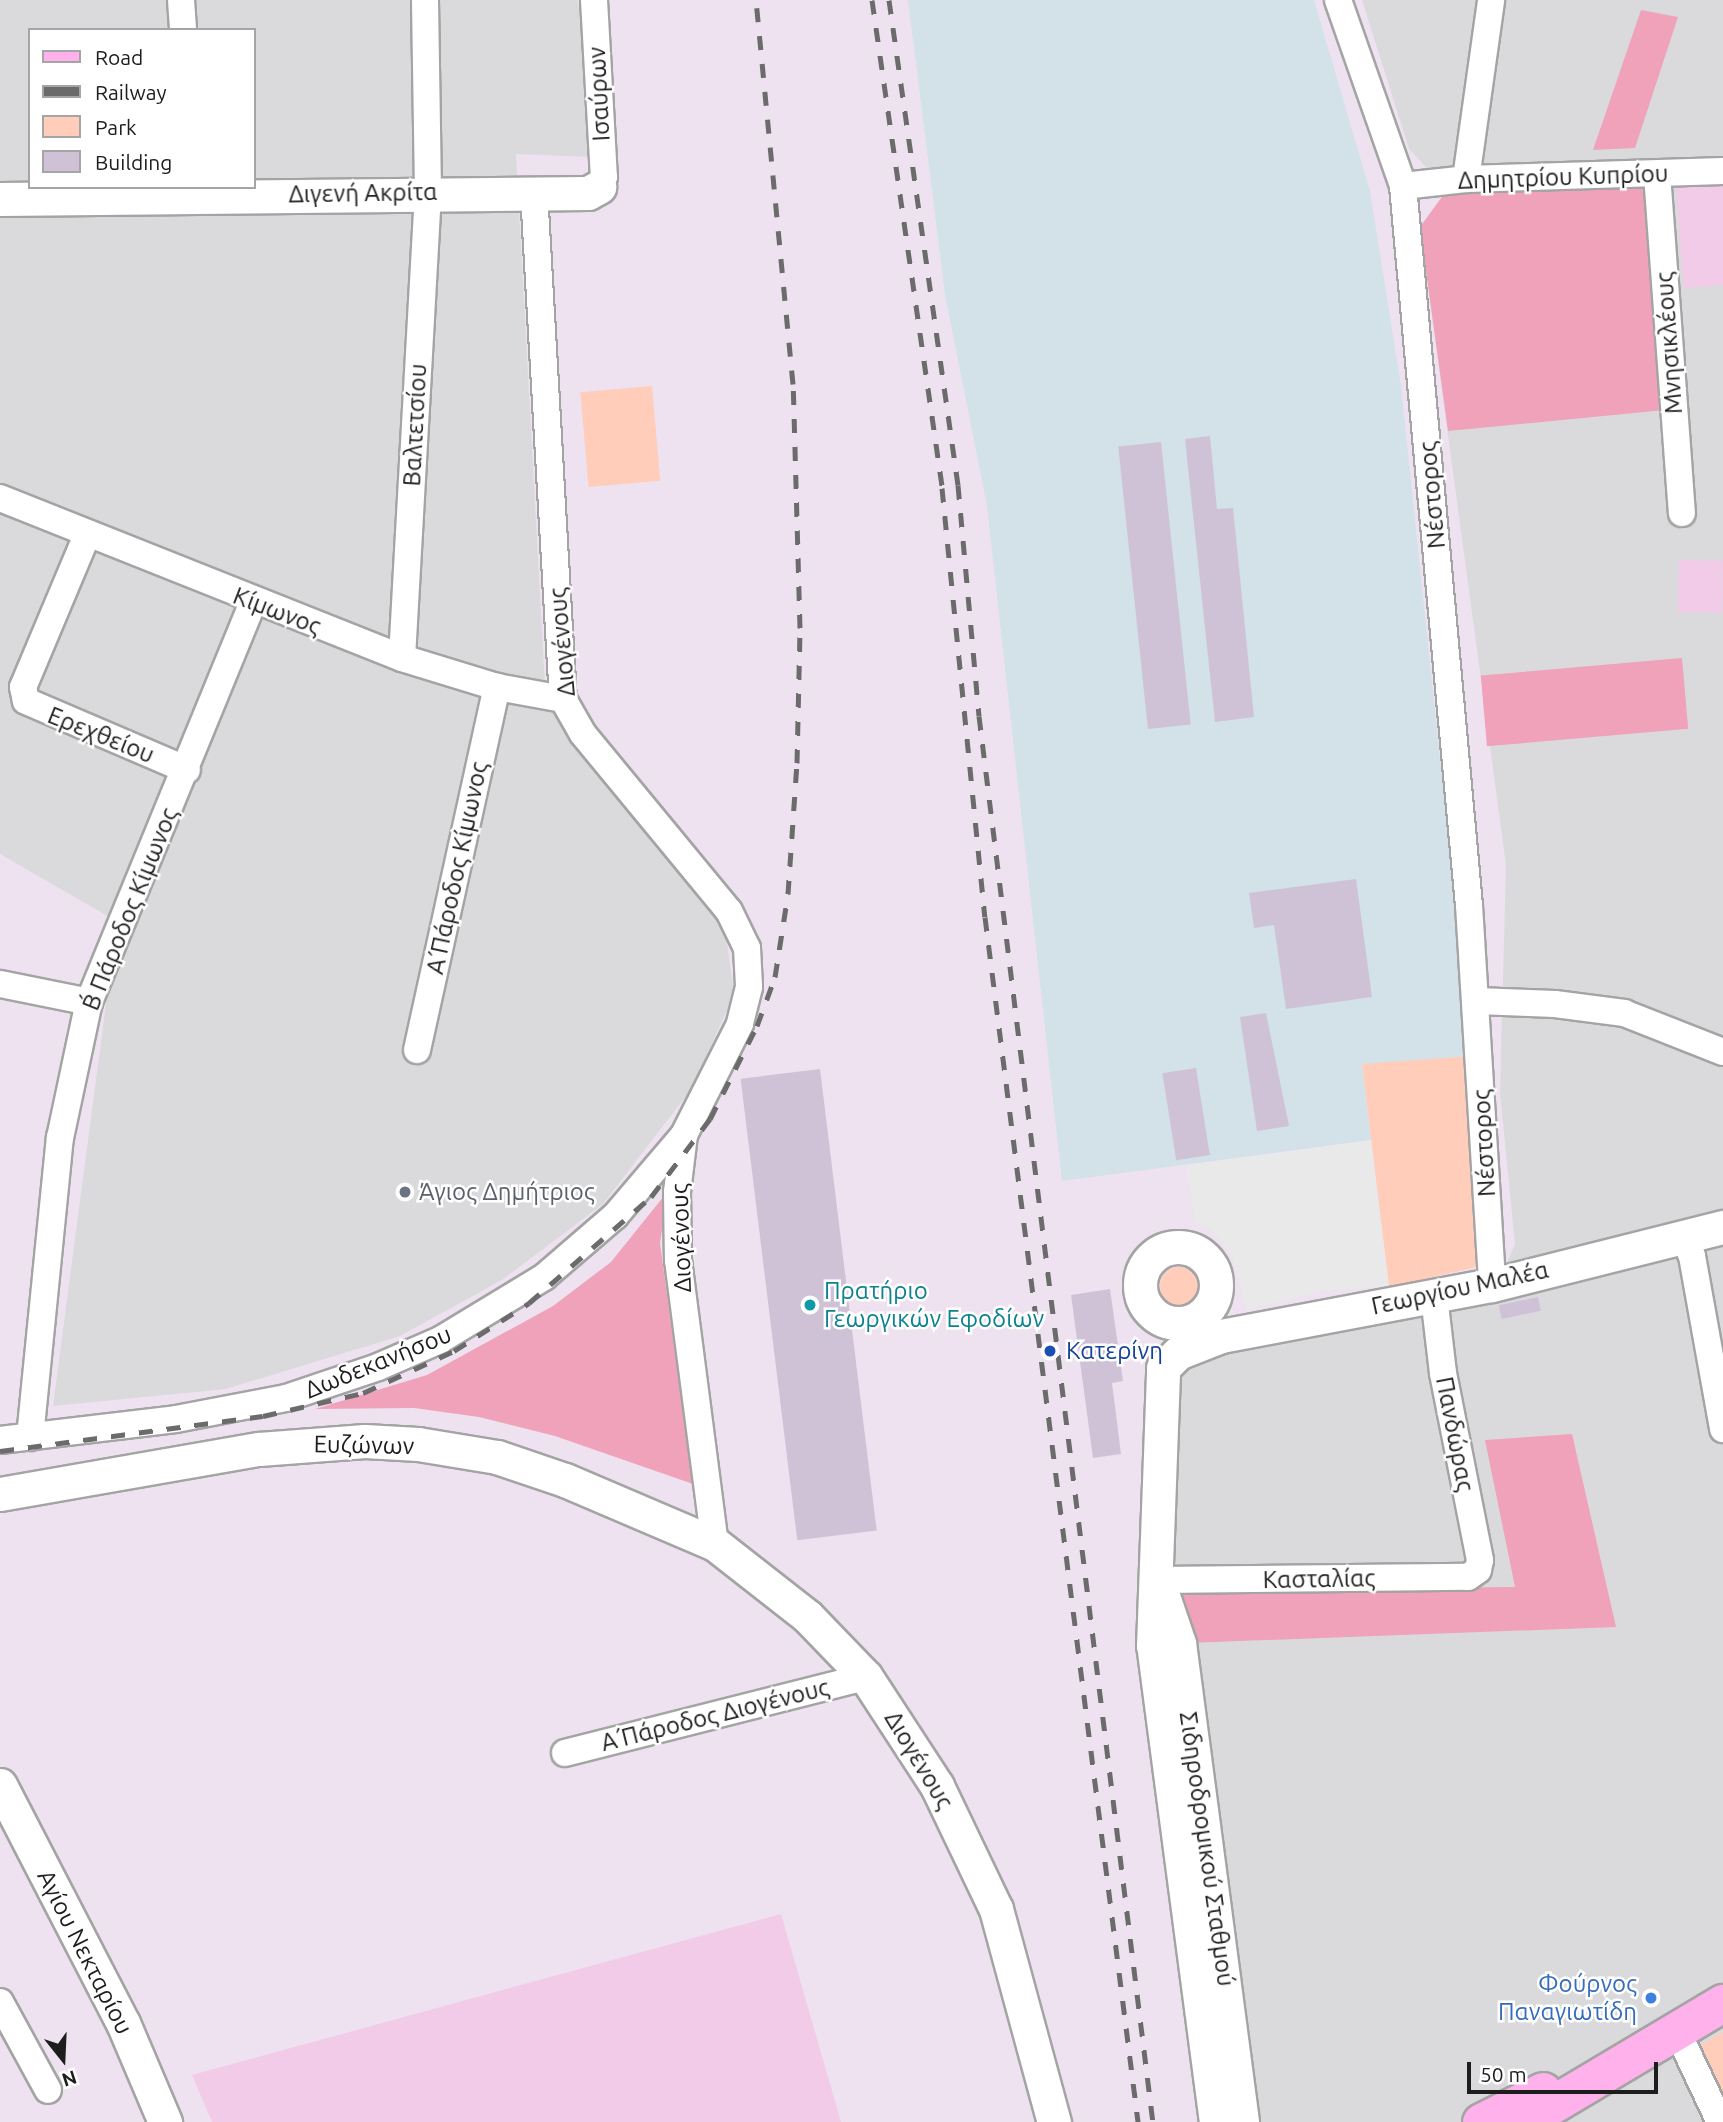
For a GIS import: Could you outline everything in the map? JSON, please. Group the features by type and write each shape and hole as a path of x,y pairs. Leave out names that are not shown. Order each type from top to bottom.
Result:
{"main road":[{"path":"1523,2122 1723,2003"},
{"path":"1481,2122 1536,2093 1605,2075"},
{"path":"1552,2122 1605,2075"}],"street":[{"path":"181,0 183,28"},
{"name":"Βαλτετσίου","path":"402,659 428,192 425,0"},
{"name":"Ισαύρων","path":"594,0 604,177 599,187"},
{"name":"Νέστορος","path":"1338,0 1404,187 1477,1001 1492,1285"},
{"path":"1466,179 1490,0"},
{"name":"Δημητρίου Κυπρίου","path":"1404,187 1466,179 1723,171"},
{"name":"Μνησικλέους","path":"1657,174 1682,513"},
{"name":"Διγενή Ακρίτα","path":"0,199 189,191 588,192 599,187"},
{"name":"Διογένους","path":"534,192 563,699 583,734 729,911 747,948 749,987 740,1024 684,1135 677,1192 678,1260 715,1544 808,1618 866,1677 937,1786 996,1909 1054,2122"},
{"name":"Κίμωνος","path":"0,499 253,603 402,659 497,687 563,699"},
{"name":"Ερεχθείου","path":"87,536 23,687 26,701 187,770"},
{"name":"Β΄ Πάροδος Κίμωνος","path":"30,1437 60,1138 89,1002 187,770 253,603"},
{"name":"Α΄ Πάροδος Κίμωνος","path":"417,1050 497,687"},
{"path":"0,984 89,1002"},
{"path":"1477,1001 1555,1004 1624,1013 1723,1052"},
{"name":"Δωδεκανήσου","path":"0,1440 176,1419 286,1398 378,1367 440,1340 544,1277 615,1216 684,1135"},
{"name":"Γεωργίου Μαλέα","path":"1196,1344 1244,1330 1492,1285 1723,1227"},
{"path":"1683,1237 1692,1256 1723,1429"},
{"path":"1175,1246 1202,1255 1216,1278 1213,1300 1196,1344 1170,1323 1151,1313 1139,1289 1143,1268 1162,1250 1175,1246"},
{"name":"Πανδώρας","path":"1434,1296 1443,1373 1480,1560 1478,1570"},
{"path":"1213,1300 1244,1330"},
{"path":"1170,1323 1192,1320 1213,1300"},
{"name":"Σιδηροδρομικού Σταθμού","path":"1196,1344 1178,1353 1163,1368 1153,1646 1242,2122"},
{"name":"Ευζώνων","path":"0,1494 270,1448 365,1441 418,1444 497,1457 589,1489 715,1544"},
{"name":"Κασταλίας","path":"1157,1580 1468,1577 1478,1570"},
{"name":"Α΄ Πάροδος Διογένους","path":"565,1754 866,1677"},
{"name":"Αγίου Νεκταρίου","path":"0,1785 123,2023 165,2122"},
{"name":"Σιδηροδρομικού Σταθμού","path":"1208,1940 1216,2122"},
{"path":"0,2002 48,2090"},
{"path":"1677,2031 1720,2122"}],"shaded area":[{"path":"0,0 578,0 592,157 516,154 546,704 724,921 734,994 693,1087 603,1204 502,1280 400,1336 226,1389 53,1406 109,981 130,929 0,854"},
{"path":"908,0 1314,0 1370,191 1401,386 1471,1056 1362,1065 1371,1140 1062,1181 987,506 945,295"},
{"path":"1362,0 1723,0 1723,2122 1255,2122 1157,1580 1169,1360 1497,1287 1515,1244 1500,1093 1506,865 1420,227 1447,190 1409,149"},
{"path":"1641,10 1678,17 1635,148 1593,150"},
{"path":"1723,177 1723,285 1684,288 1675,178"},
{"path":"1653,180 1665,410 1448,431 1420,227 1447,190"},
{"path":"1679,560 1723,561 1722,613 1678,612"},
{"path":"1682,658 1688,729 1487,746 1481,676"},
{"path":"1371,1140 1389,1287 1326,1290 1247,1310 1232,1254 1211,1229 1196,1224 1186,1165"},
{"path":"668,1191 660,1243 693,1484 555,1436 479,1417 414,1408 315,1409 427,1375 553,1306 611,1262"},
{"path":"1572,1434 1616,1627 1187,1643 1182,1590 1515,1587 1485,1440"},
{"path":"781,1914 841,2122 212,2122 192,2075"}],"green space":[{"path":"652,386 660,481 589,487 580,392"},
{"path":"1471,1056 1481,1266 1389,1287 1362,1064"},
{"path":"1179,1267 1193,1272 1198,1286 1193,1300 1179,1305 1165,1300 1160,1286 1165,1272"},
{"path":"1723,2032 1723,2110 1694,2049"}],"building":[{"path":"1210,436 1217,509 1233,508 1254,717 1215,722 1185,439"},
{"path":"1161,442 1191,724 1148,729 1118,446"},
{"path":"1356,879 1372,997 1286,1009 1274,925 1254,928 1249,893"},
{"path":"1266,1013 1289,1126 1257,1131 1240,1017"},
{"path":"1196,1068 1210,1155 1176,1160 1162,1073"},
{"name":"Πρατήριο Γεωργικών Εφοδίων","path":"820,1069 877,1531 797,1540 741,1079"},
{"path":"1110,1289 1123,1381 1112,1383 1121,1454 1093,1458 1071,1295"},
{"path":"1538,1297 1541,1311 1502,1319 1499,1305"}],"railway":[{"path":"0,1451 263,1416 363,1393 454,1351 529,1303 651,1197 710,1119 757,1026 775,977 788,894 797,763 800,628 793,384 756,0"},
{"path":"872,0 942,488 985,917 1138,2122"},
{"path":"889,0 958,485 979,716 1153,2122"}],"place":[{"name":"Άγιος Δημήτριος","path":"405,1192"},
{"name":"Πρατήριο Γεωργικών Εφοδίων","path":"810,1305"},
{"name":"Κατερίνη","path":"1050,1351"},
{"name":"Φούρνος Παναγιωτίδη","path":"1651,1998"}]}
